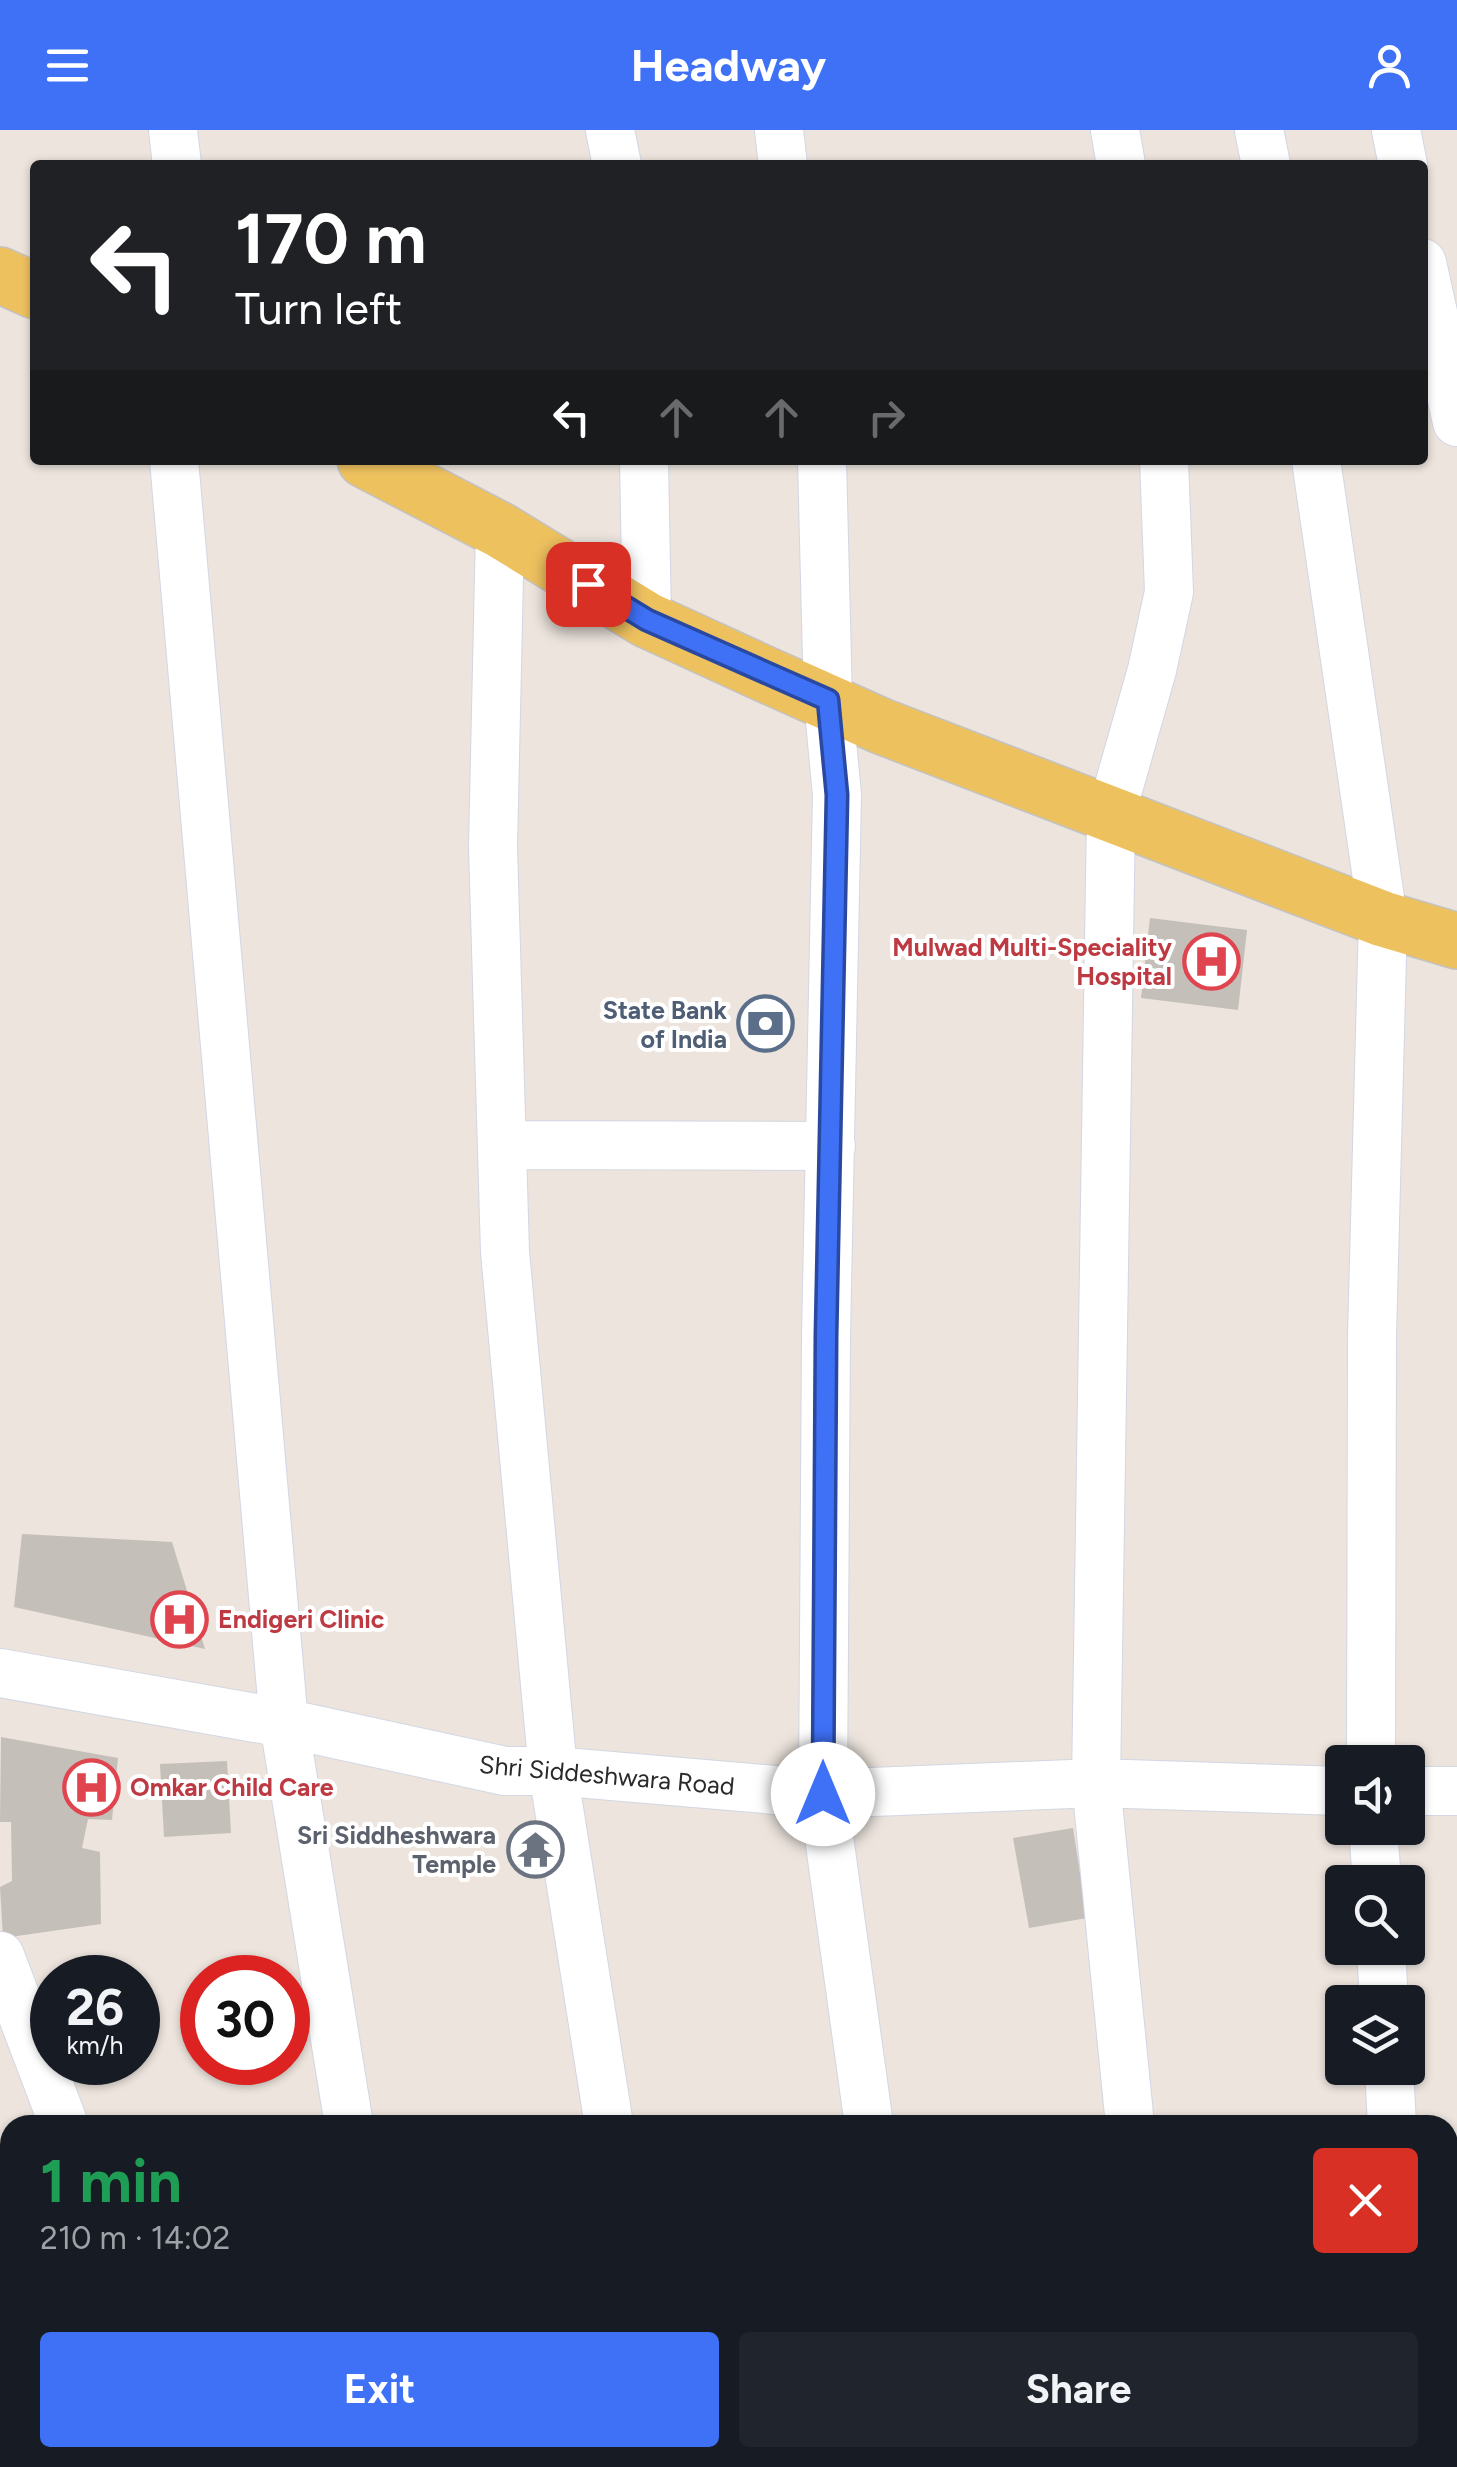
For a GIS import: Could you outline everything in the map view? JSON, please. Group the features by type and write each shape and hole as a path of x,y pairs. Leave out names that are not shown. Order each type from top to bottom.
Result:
{"main road":[{"path":"0,274 30,289"},
{"path":"375,465 500,530 647,620 881,726 1382,920 1450,930"}],"street":[{"path":"173,130 176,160"},
{"path":"610,130 615,160"},
{"path":"780,130 783,160"},
{"path":"1114,130 1119,160"},
{"path":"1259,130 1265,160"},
{"path":"1396,130 1402,160"},
{"path":"1428,290 1457,422"},
{"path":"174,465 284,1723 347,2115"},
{"path":"644,465 647,620"},
{"path":"822,465 828,700 837,795 826,1356 823,1794 869,2115"},
{"path":"1129,2115 1096,1783 1111,814 1152,670 1169,592 1164,465"},
{"path":"1317,465 1382,920 1372,1336 1371,1745"},
{"path":"500,530 493,847 506,1252 552,1771 607,2115"},
{"path":"502,1146 831,1146"},
{"name":"Shri Siddeshwara Road","path":"0,1673 284,1723 505,1771 552,1771 823,1794 1096,1783 1325,1790"},
{"path":"1425,1791 1457,1791"},
{"path":"0,1956 60,2115"},
{"path":"1390,2085 1391,2115"}],"building":[{"path":"1150,918 1247,930 1238,1010 1141,998"},
{"path":"22,1534 172,1542 205,1649 14,1607"},
{"path":"1,1737 118,1758 112,1820 88,1819 82,1848 100,1852 101,1924 3,1938 0,1887 12,1881 11,1822 0,1822"},
{"path":"227,1761 231,1833 164,1837 160,1764"},
{"path":"1073,1828 1087,1918 1029,1928 1013,1838"}],"place":[{"name":"Mulwad Multi-Speciality Hospital","path":"1211,961"},
{"name":"State Bank of India","path":"766,1024"},
{"name":"Endigeri Clinic","path":"179,1619"},
{"name":"Omkar Child Care","path":"91,1787"},
{"name":"Sri Siddheshwara Temple","path":"535,1849"}],"route":[{"path":"588,584 647,620 828,700 837,795 826,1336 823,1794"}]}
